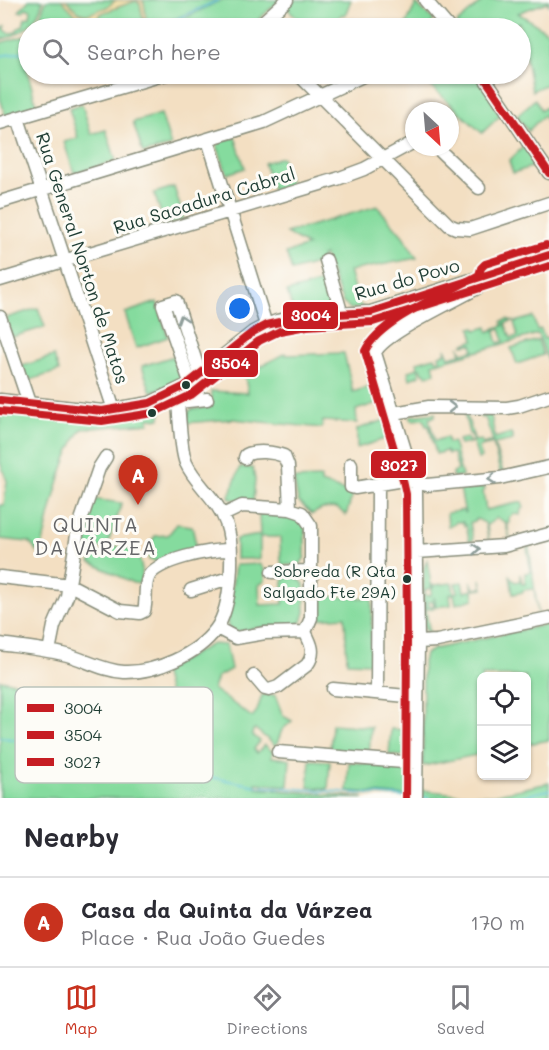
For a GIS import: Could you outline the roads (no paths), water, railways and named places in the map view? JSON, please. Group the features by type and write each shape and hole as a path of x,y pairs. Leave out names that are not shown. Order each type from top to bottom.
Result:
{"street":[{"path":"267,18 287,0"},
{"path":"425,0 439,18"},
{"path":"0,123 132,84"},
{"path":"307,84 449,225 470,229 484,226 549,203"},
{"path":"0,202 264,123 348,84"},
{"path":"489,84 549,173"},
{"name":"Rua General Norton de Matos","path":"18,118 114,410"},
{"path":"208,140 266,325"},
{"name":"Rua Sacadura Cabral","path":"0,280 351,174 405,147"},
{"path":"445,156 478,188"},
{"name":"Rua do Povo","path":"0,400 90,410 114,410 178,396 190,382 253,332 266,325 291,318 371,312 549,255"},
{"path":"326,260 342,315"},
{"path":"416,798 417,513 414,483 375,358 376,348 382,342 439,308 488,282 490,273"},
{"path":"190,382 163,305 176,301 200,374"},
{"path":"0,317 29,403"},
{"path":"0,644 63,653 122,672 138,671 181,656 197,647 217,628 225,604 229,578 229,535 223,514 184,460 178,396 207,399"},
{"path":"394,413 429,407 507,408 549,396"},
{"path":"245,458 246,454 254,452 284,456 288,466 290,509"},
{"path":"49,651 54,627 64,606 70,585 78,529 99,468 106,457"},
{"path":"351,464 351,487 355,488 403,480 427,485 500,478 549,467"},
{"path":"377,693 378,485"},
{"path":"223,514 242,506 290,509 299,510 310,522 311,618 305,632 313,650 310,660 307,665 274,689 265,689 254,676"},
{"path":"417,552 504,546 549,534"},
{"path":"0,577 70,585 120,611 140,613 144,611 146,605 148,576 157,568 204,552 230,550"},
{"path":"272,572 311,571"},
{"path":"191,590 229,578"},
{"path":"418,642 437,641 549,618"},
{"path":"217,628 236,638 265,633 305,632"},
{"path":"333,689 417,697"},
{"path":"278,752 416,763"}],"waterway":[{"path":"179,18 219,0"},
{"path":"0,56 18,53"},
{"path":"0,737 15,740"},
{"path":"213,778 257,786 410,797"},
{"path":"513,798 549,790"},
{"path":"422,797 428,798"}],"place":[{"name":"Casa da Quinta da Várzea","path":"138,505"},
{"name":"Sobreda (R Qta Salgado Fte 29A)","path":"407,579"}],"district":[{"name":"QUINTA DA VÁRZEA","path":"96,536"}]}
